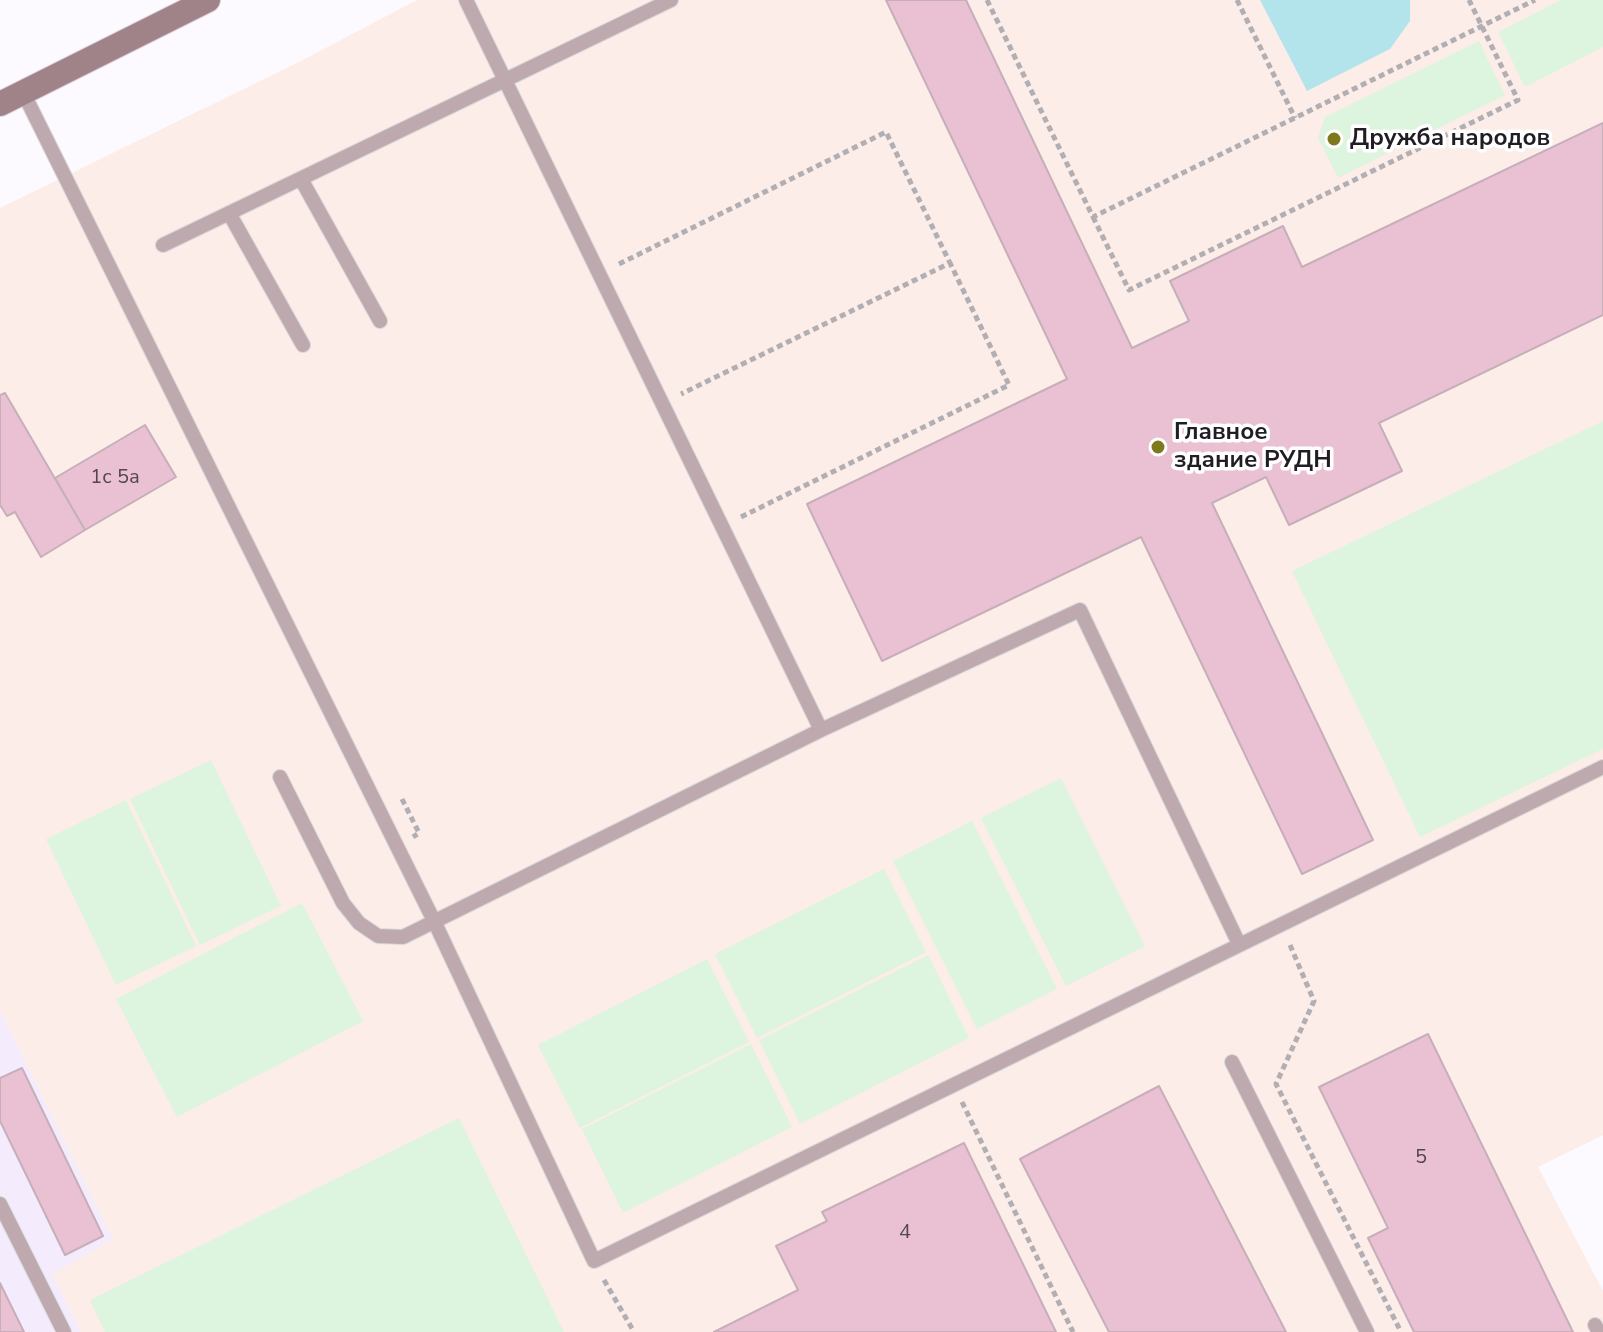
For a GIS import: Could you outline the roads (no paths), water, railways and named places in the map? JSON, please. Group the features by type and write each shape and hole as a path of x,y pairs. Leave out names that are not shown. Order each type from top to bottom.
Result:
{"main road":[{"path":"0,104 193,3"}],"lane":[{"path":"466,0 821,730"},
{"path":"163,245 671,0"},
{"path":"23,92 435,923 594,1261 1603,767"},
{"path":"301,179 380,321"},
{"path":"229,213 303,345"},
{"path":"280,777 343,903 359,923 378,936 403,937 821,730 1080,610 1239,944"},
{"path":"1232,1062 1367,1332"},
{"path":"0,1204 64,1332"}],"water":[{"path":"1260,0 1410,0 1410,21 1390,49 1307,91"}],"place":[{"name":"Дружба народов","path":"1334,139"},
{"name":"Главное здание РУДН","path":"1158,447"}]}
